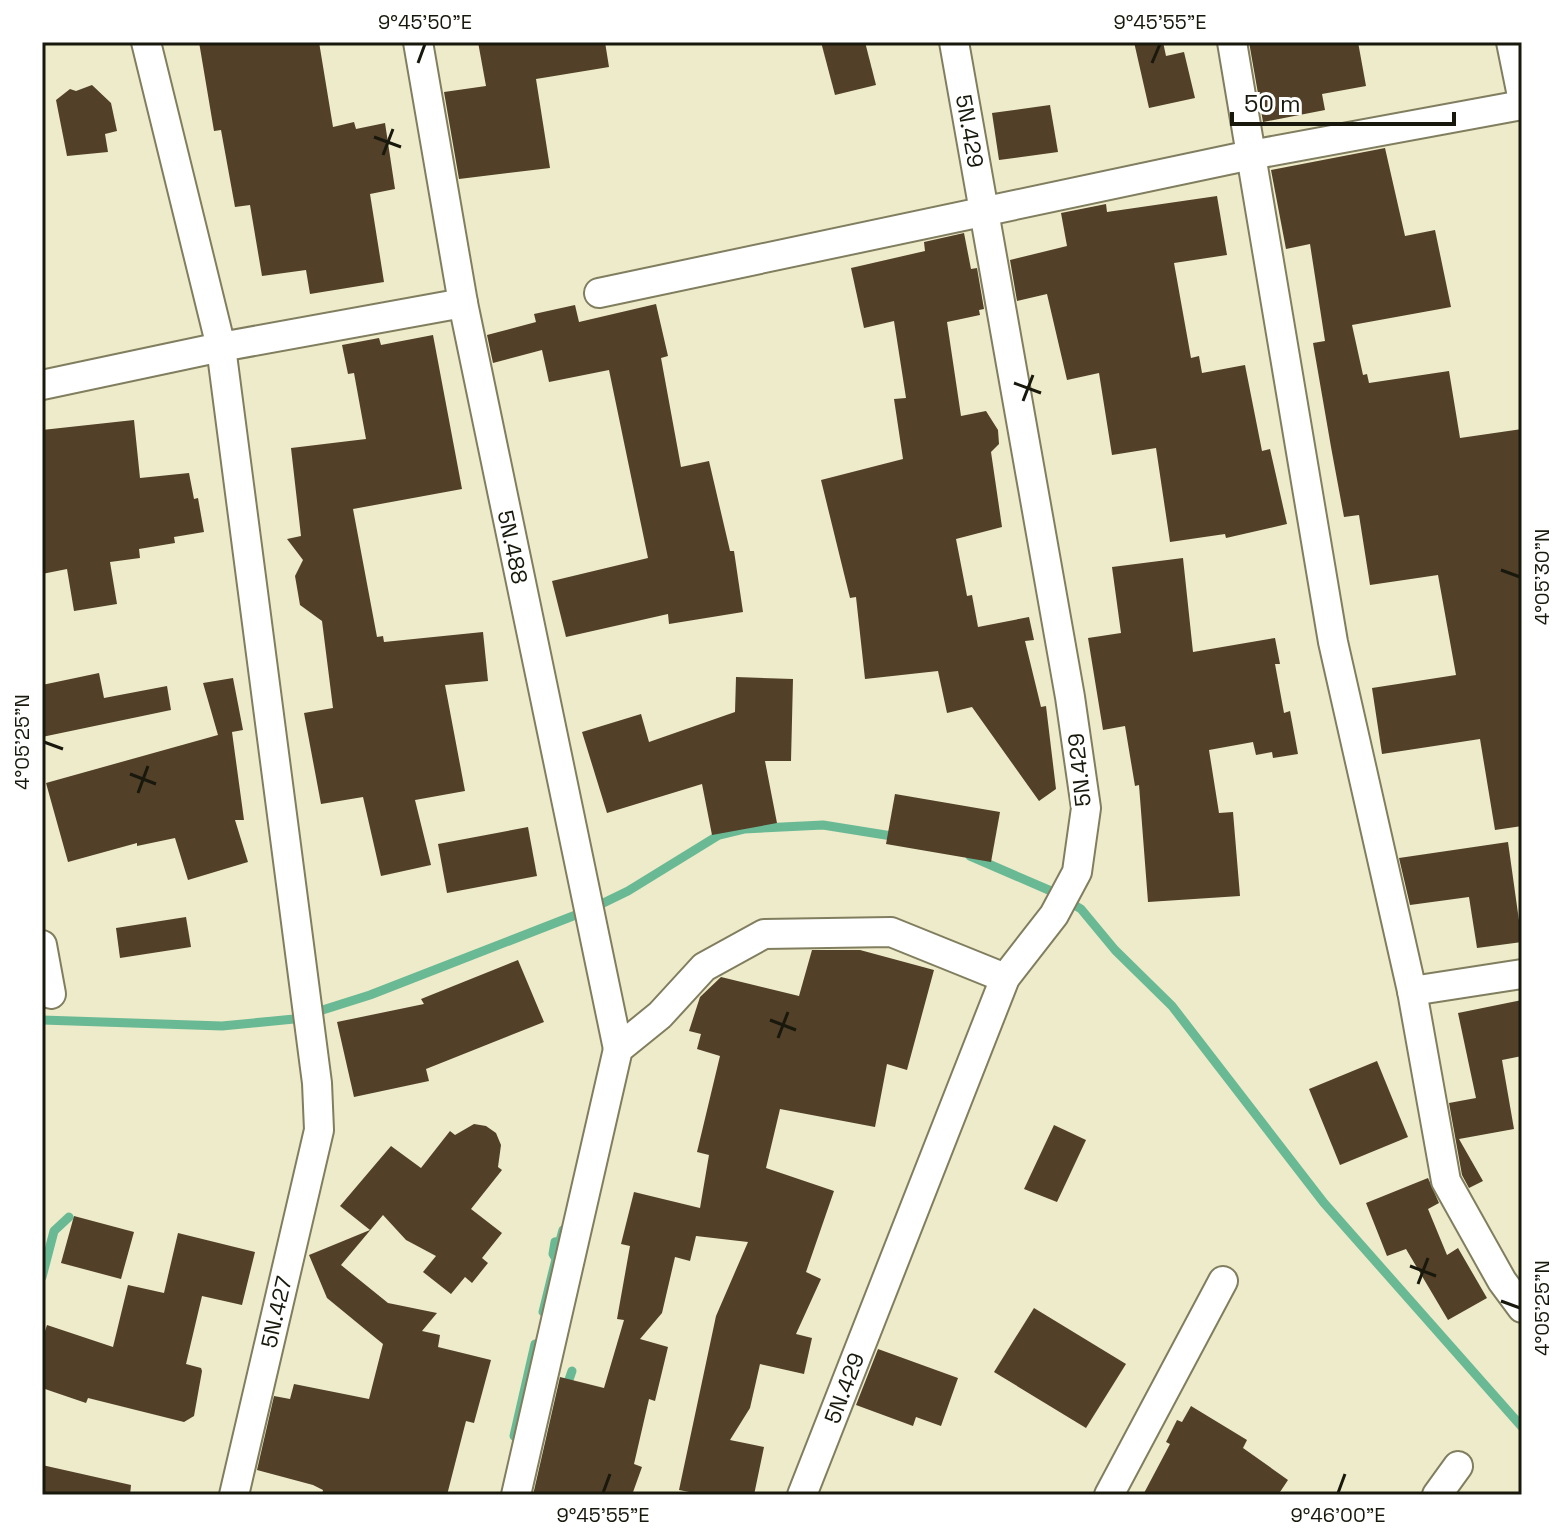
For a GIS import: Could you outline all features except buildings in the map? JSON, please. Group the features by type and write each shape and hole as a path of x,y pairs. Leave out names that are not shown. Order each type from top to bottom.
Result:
{"street":[{"name":"5N.427","path":"146,42 221,347 298,924 307,1034 317,1083 319,1130 234,1495"},
{"name":"5N.488","path":"418,42 463,303 618,1049"},
{"name":"5N.429","path":"802,1495 1005,978 1054,915 1077,872 1086,808 1070,697 954,42"},
{"path":"1232,42 1333,642 1412,991 1446,1181 1502,1281 1522,1308"},
{"path":"1511,42 1522,96"},
{"path":"599,293 1251,155 1522,105"},
{"path":"42,385 221,347 463,303"},
{"path":"516,1495 578,1239 618,1049 660,1015 704,967 764,934 891,932 1005,978"},
{"path":"42,945 51,994"},
{"path":"1412,991 1522,974"},
{"path":"1109,1495 1223,1281"},
{"path":"1437,1495 1458,1466"}],"waterway":[{"path":"42,1020 222,1026 294,1019 370,995 591,909 628,891 719,835 744,829 823,825 898,837"},
{"path":"970,856 1051,891 1081,909 1115,950 1172,1006 1324,1203 1522,1427"},
{"path":"42,1277 54,1231 69,1217"},
{"path":"543,1312 556,1259 553,1254 555,1242 560,1241 563,1230"},
{"path":"514,1436 535,1344"},
{"path":"565,1391 572,1371"}]}
